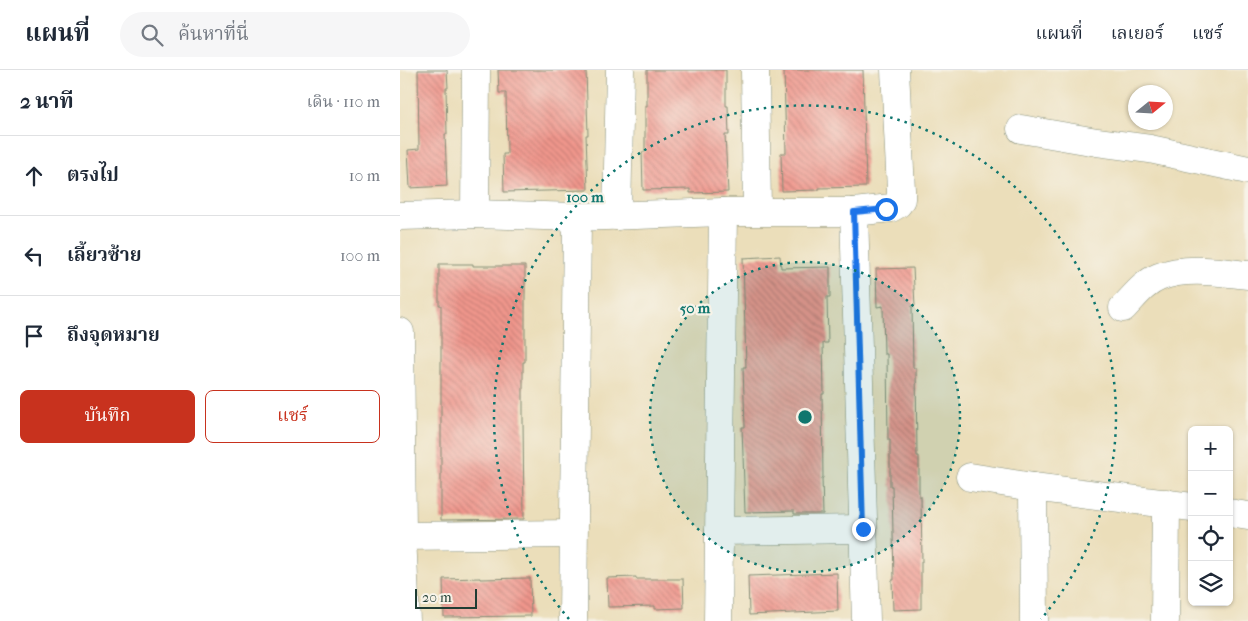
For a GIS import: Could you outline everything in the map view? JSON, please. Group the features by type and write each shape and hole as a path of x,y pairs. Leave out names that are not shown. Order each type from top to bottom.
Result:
{"street":[{"path":"475,214 476,70"},
{"path":"617,216 620,70"},
{"path":"755,70 757,211"},
{"path":"400,216 475,214 577,217 757,211 854,212 891,208 898,204 901,190 895,70"},
{"path":"1021,129 1150,149 1248,170"},
{"path":"718,621 723,212"},
{"path":"854,212 866,621"},
{"path":"573,621 577,217"},
{"path":"1124,308 1142,288 1158,277 1178,272 1207,271 1248,275"},
{"path":"400,332 402,536 406,621"},
{"path":"970,477 1033,487 1179,505 1165,621"},
{"path":"1033,487 1034,621"},
{"path":"1233,514 1248,516"},
{"path":"719,531 863,529"},
{"path":"402,536 573,534"}],"building":[{"path":"418,70 447,70 447,134 445,134 447,186 410,188 408,150 419,149"},
{"path":"498,70 586,70 588,190 504,192 503,154 507,154 506,93 499,93"},
{"path":"647,70 726,70 726,106 728,106 729,135 725,135 728,192 690,193 690,189 643,190 642,152 645,152"},
{"path":"784,70 863,70 866,187 782,191 781,153 786,153"},
{"path":"780,256 781,268 830,267 830,297 827,297 828,343 823,343 823,514 794,514 794,511 745,512 742,427 745,427 743,367 746,367 743,258"},
{"path":"439,264 525,266 525,362 523,362 524,519 441,520 441,305 439,305"},
{"path":"913,268 915,306 912,306 913,368 916,368 917,456 919,456 919,496 921,496 921,609 893,610 892,486 890,486 890,440 888,440 887,354 884,354 883,306 877,307 876,269"},
{"path":"837,573 838,611 749,615 748,576"},
{"path":"636,577 636,579 683,579 684,608 655,609 655,606 608,607 607,578"},
{"path":"530,578 531,616 444,617 443,579"}],"route":[{"path":"863,529 854,212 886,209"}]}
